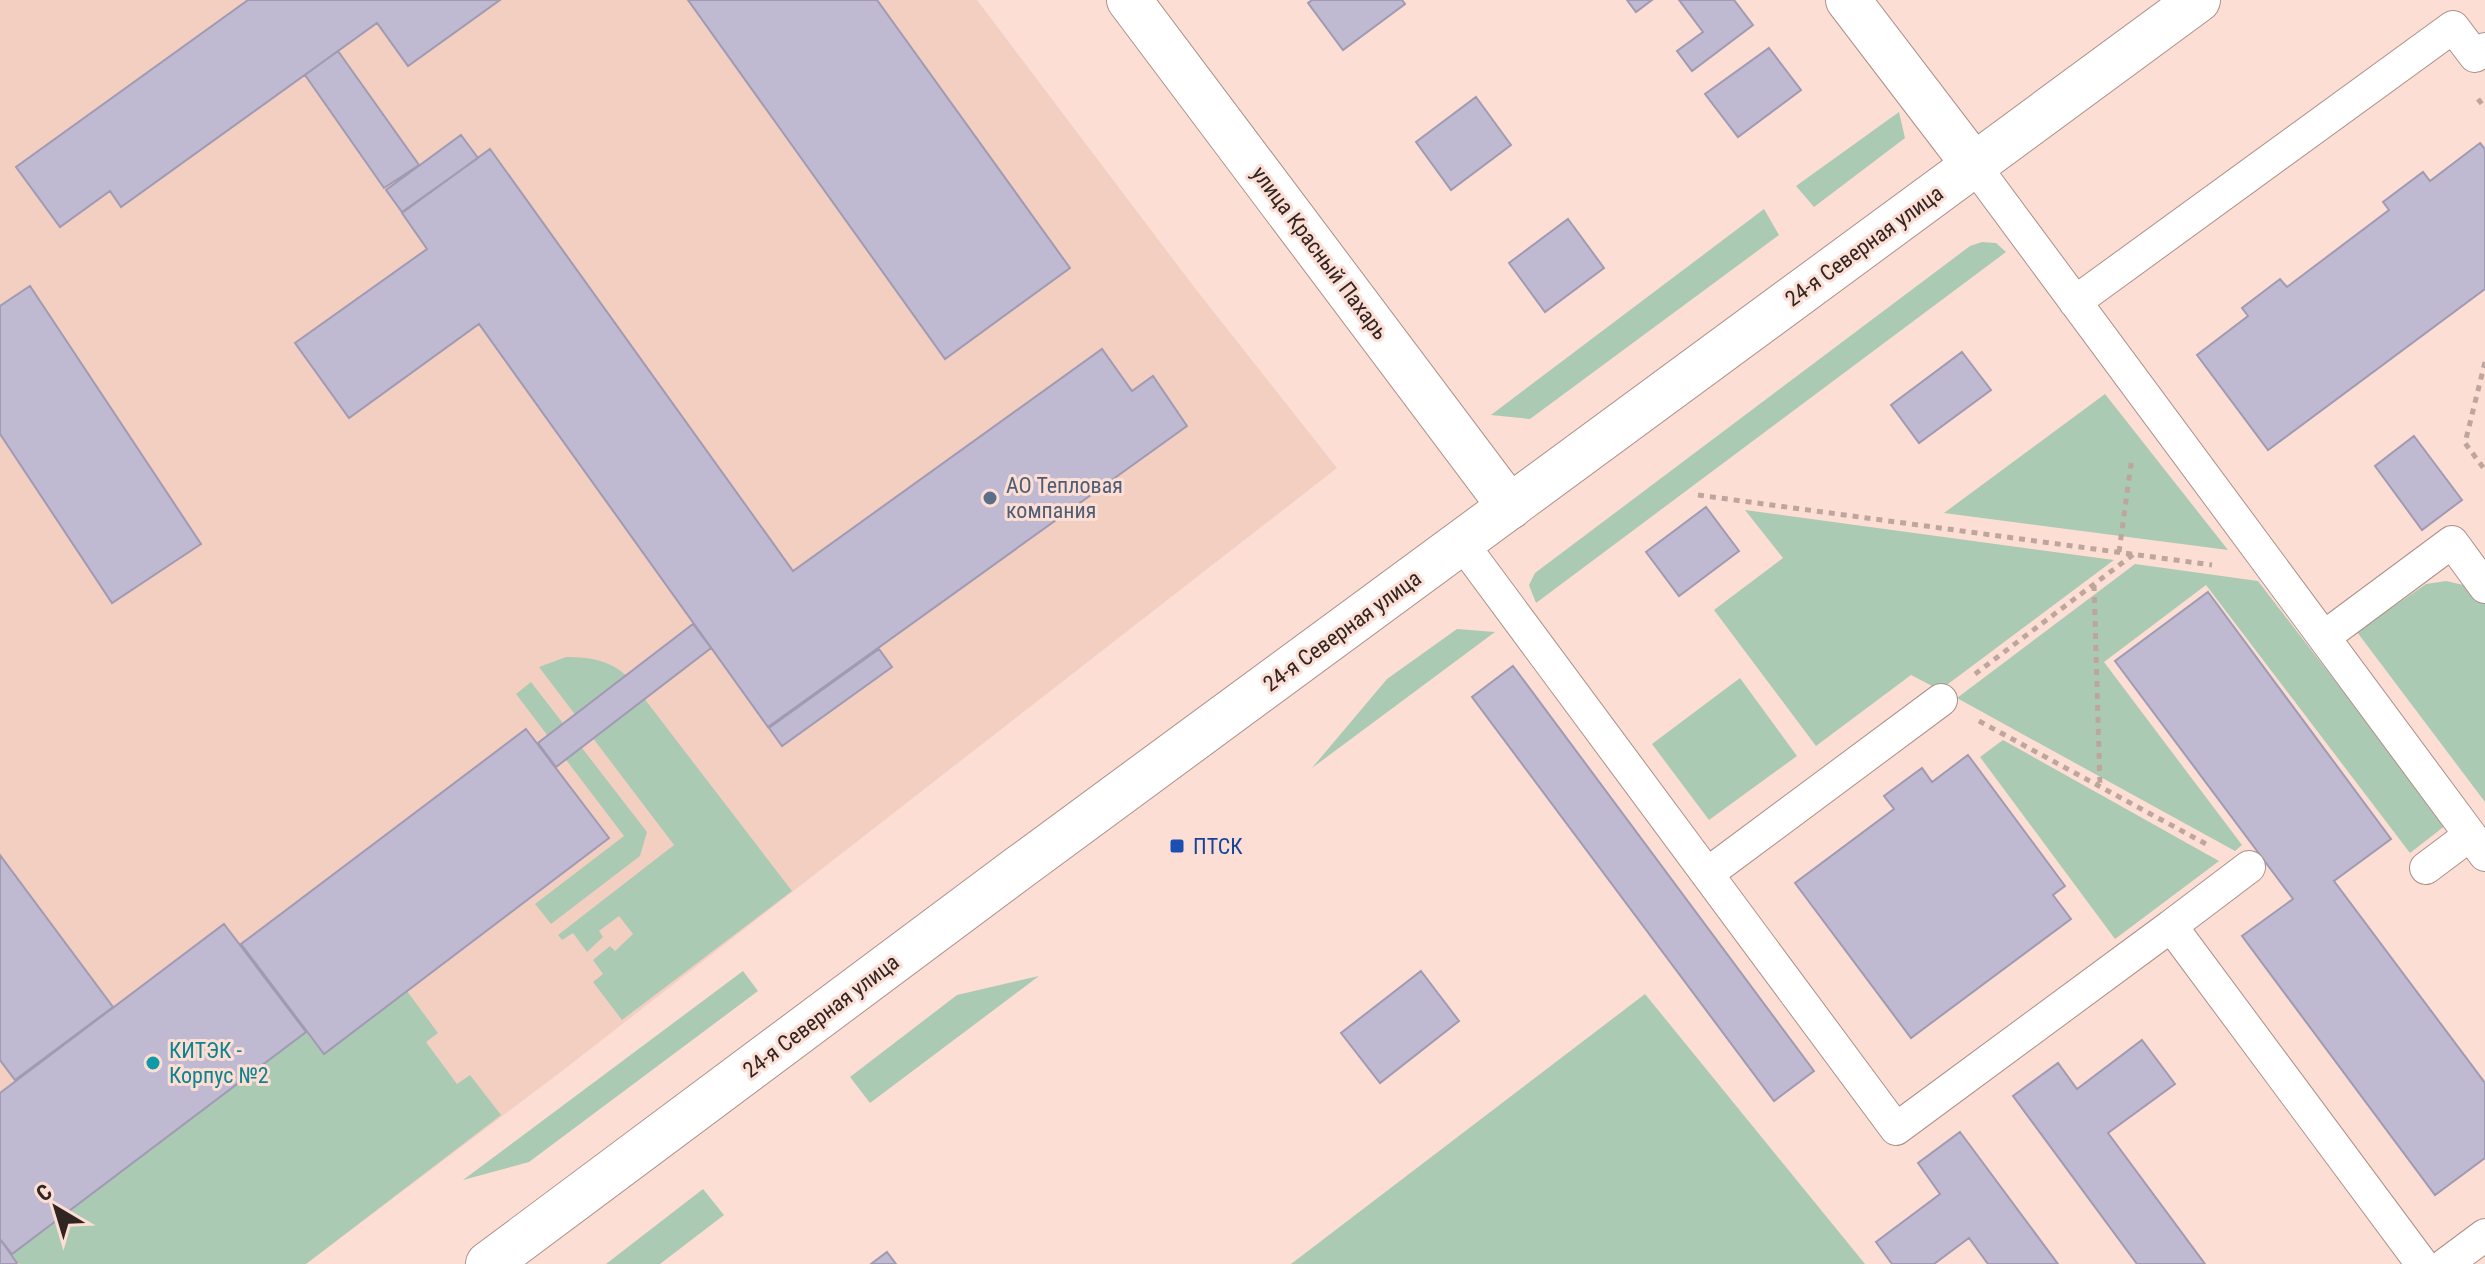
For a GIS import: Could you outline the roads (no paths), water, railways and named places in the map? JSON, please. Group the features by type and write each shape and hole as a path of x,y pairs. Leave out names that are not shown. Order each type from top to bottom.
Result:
{"main road":[{"name":"улица Красный Пахарь","path":"1129,0 1510,507"},
{"path":"1848,0 1974,165"},
{"name":"24-я Северная улица","path":"488,1264 2198,0"}],"lane":[{"path":"2075,302 2453,27 2475,56 2485,49"},
{"path":"1974,165 2477,845 2426,868"},
{"path":"1461,542 1896,1129 2249,867"},
{"path":"2324,637 2452,542 2485,587"},
{"path":"1707,874 1941,700"},
{"path":"2171,926 2422,1264"},
{"path":"2446,1264 2485,1235"}],"place":[{"name":"АО Тепловая компания","path":"990,498"},
{"name":"ПТСК","path":"1177,846"},
{"name":"КИТЭК - Корпус №2","path":"153,1063"}]}
